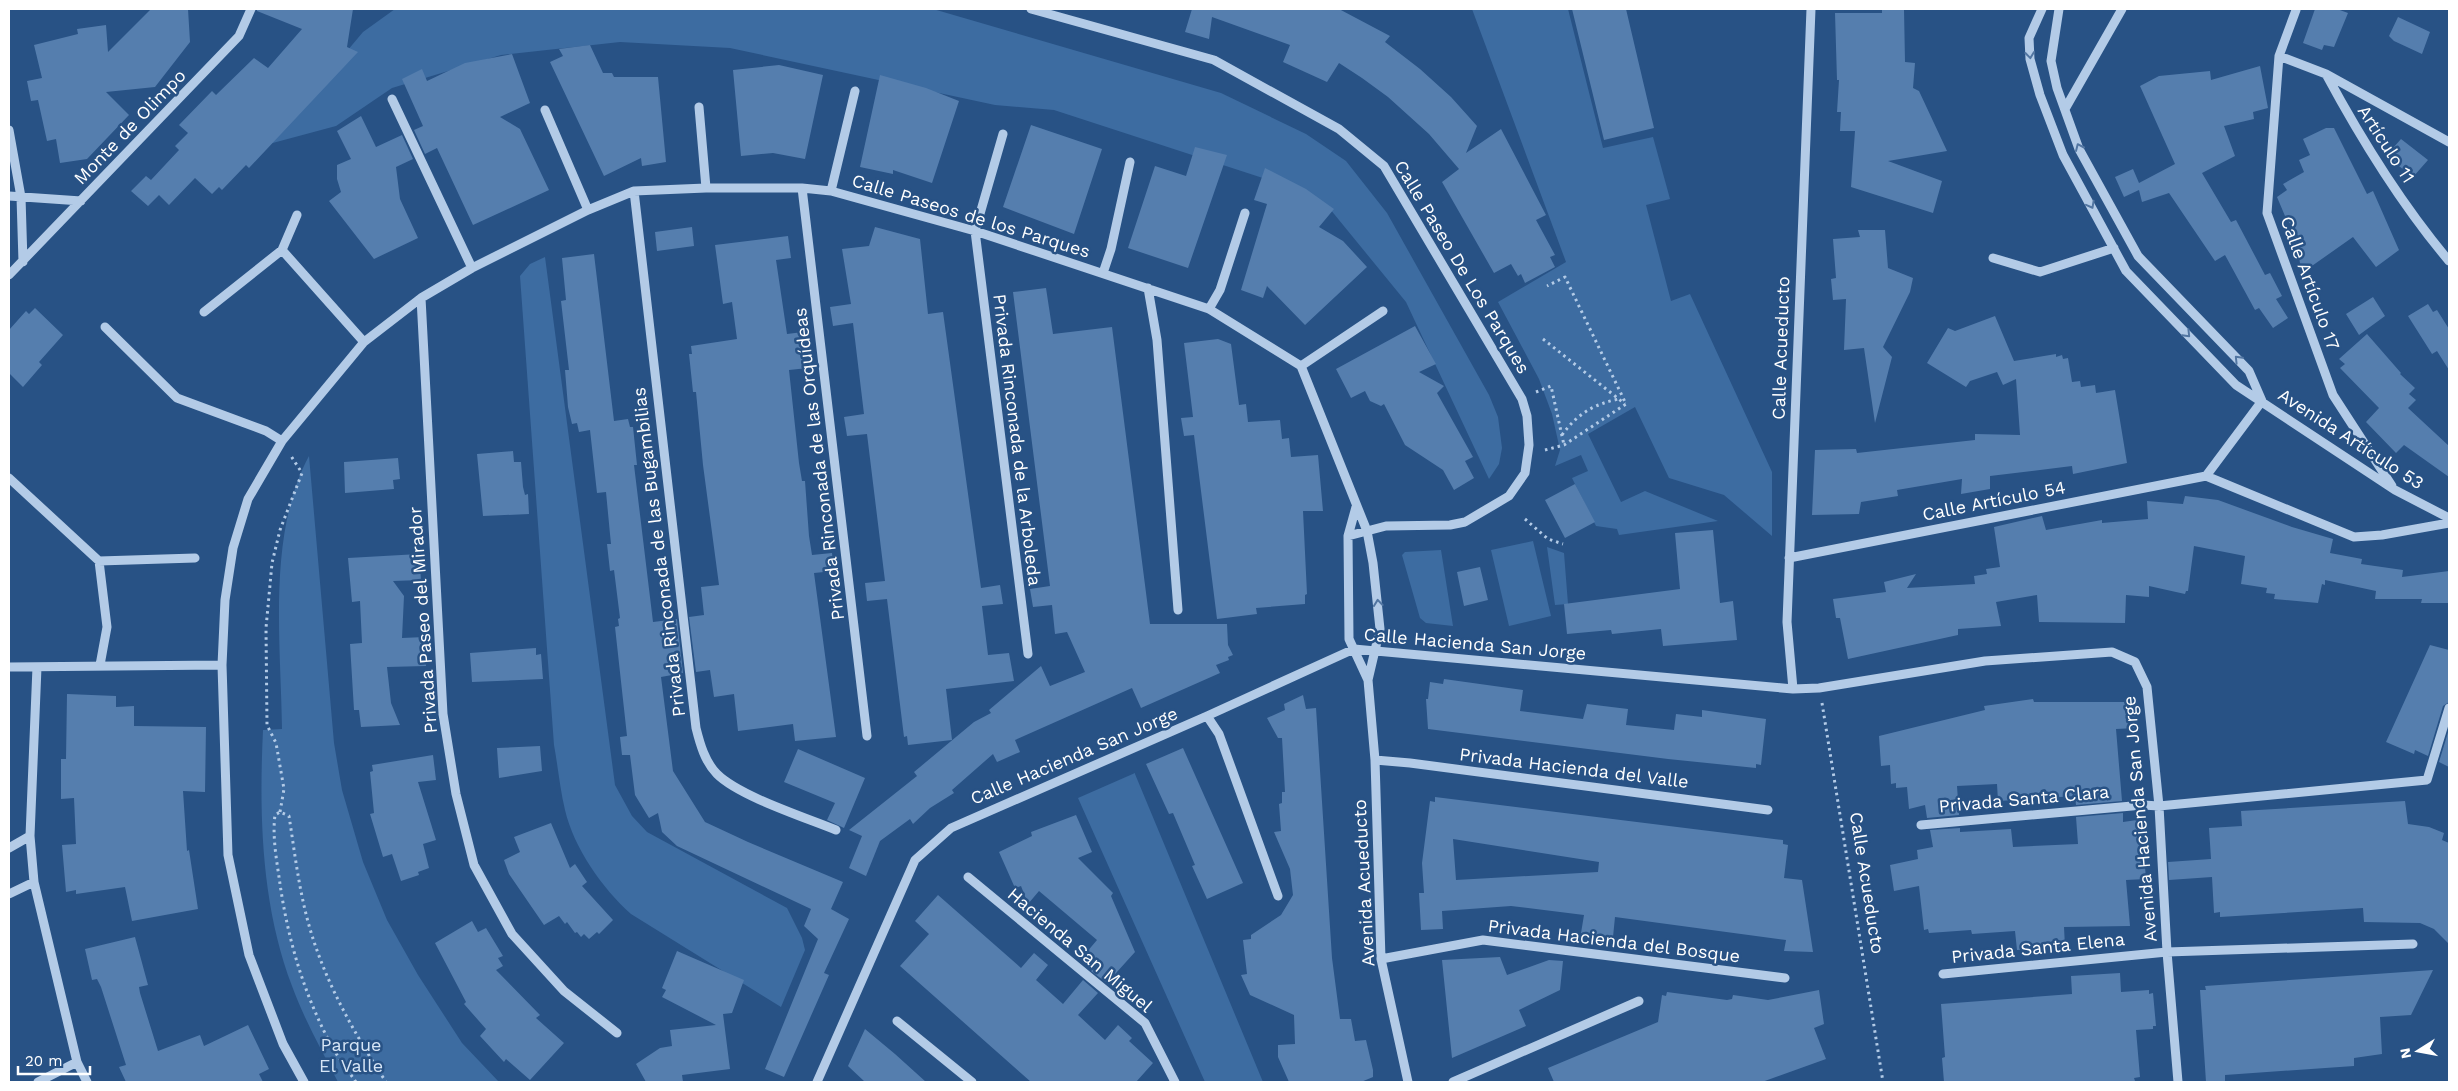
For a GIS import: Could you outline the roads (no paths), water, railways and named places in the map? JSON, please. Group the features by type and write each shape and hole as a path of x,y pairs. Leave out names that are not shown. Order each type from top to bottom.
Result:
{"street":[{"name":"Monte de Olimpo","path":"9,275 238,36 251,9"},
{"name":"Calle Paseo De Los Parques","path":"1031,9 1214,60 1339,129 1384,166 1522,399 1527,416 1527,455 1525,473 1509,496 1465,522 1450,525 1386,526 1348,536"},
{"name":"Calle Acueducto","path":"1793,689 1787,622 1811,9"},
{"name":"Avenida Artículo 53","path":"2042,9 2029,38 2030,59 2040,95 2064,155 2126,271 2236,384 2395,490 2449,518"},
{"path":"2058,9 2051,60 2056,88 2080,149 2138,256 2249,371 2262,401 2206,476 2354,537 2382,535 2449,523"},
{"path":"2065,110 2122,9"},
{"name":"Calle Artículo 17","path":"2296,10 2279,56 2267,213 2333,395 2395,490"},
{"name":"Artículo 11","path":"2279,56 2326,74 2449,142"},
{"name":"Artículo 11","path":"2326,74 2351,121 2422,230 2449,261"},
{"path":"2040,95 2056,88"},
{"path":"831,191 855,91"},
{"path":"392,99 472,268"},
{"path":"699,108 706,188"},
{"path":"545,110 588,210"},
{"path":"9,130 21,197 23,262"},
{"path":"975,231 1004,134"},
{"path":"1103,273 1111,249 1130,162"},
{"name":"Calle Paseos de los Parques","path":"304,1082 283,1044 249,956 228,855 222,665 225,600 233,548 248,499 282,441 364,342 421,298 472,268 588,210 634,191 706,188 802,188 831,191 975,231 1209,309 1301,366"},
{"name":"Privada Rinconada de las Orquídeas","path":"802,188 867,736"},
{"name":"Privada Rinconada de las Bugambilias","path":"634,191 696,728 702,750 716,773 733,787 836,830"},
{"path":"9,196 81,201"},
{"path":"1209,309 1220,290 1245,213"},
{"path":"204,312 282,250 297,215"},
{"name":"Privada Rinconada de la Arboleda","path":"975,231 1028,654"},
{"path":"1993,258 2040,272 2114,248"},
{"path":"282,250 364,342"},
{"path":"1148,288 1156,340 1178,610"},
{"name":"Privada Paseo del Mirador","path":"421,298 443,714 456,794 474,865 512,934 564,991 617,1033"},
{"path":"1368,531 1356,507 1301,366 1383,310"},
{"path":"104,327 177,398 266,431 282,441"},
{"name":"Calle Artículo 54","path":"1789,558 2206,476"},
{"path":"9,478 99,561 107,627 100,665"},
{"path":"1348,536 1356,507"},
{"name":"Avenida Acueducto","path":"1368,531 1380,629 1368,680"},
{"name":"Avenida Acueducto","path":"1348,536 1349,639 1368,680 1375,760 1381,959 1408,1082"},
{"path":"99,561 195,558"},
{"name":"Calle Hacienda San Jorge","path":"816,1082 915,860 951,828 1207,716 1354,649 1793,689"},
{"name":"Avenida Hacienda San Jorge","path":"1793,689 1820,688 1985,661 2112,652 2135,662 2147,687 2159,806 2167,952 2178,1082"},
{"path":"9,667 222,665"},
{"path":"37,667 30,836 34,882 77,1062 87,1082"},
{"name":"Privada Santa Clara","path":"1921,825 2143,805 2159,806 2427,780 2449,708"},
{"path":"1207,716 1219,734 1278,896"},
{"name":"Privada Hacienda del Valle","path":"1375,760 1768,810"},
{"path":"9,848 30,836"},
{"name":"Hacienda San Miguel","path":"968,877 1145,1023 1175,1082"},
{"path":"9,894 34,882"},
{"name":"Privada Hacienda del Bosque","path":"1381,959 1483,940 1785,978"},
{"name":"Privada Santa Elena","path":"1943,974 2167,952 2413,944"},
{"path":"1453,1082 1639,1001"},
{"path":"897,1021 972,1082"},
{"path":"38,1082 77,1062"}],"park label":[{"name":"Parque El Valle","path":"351,1055"}]}
